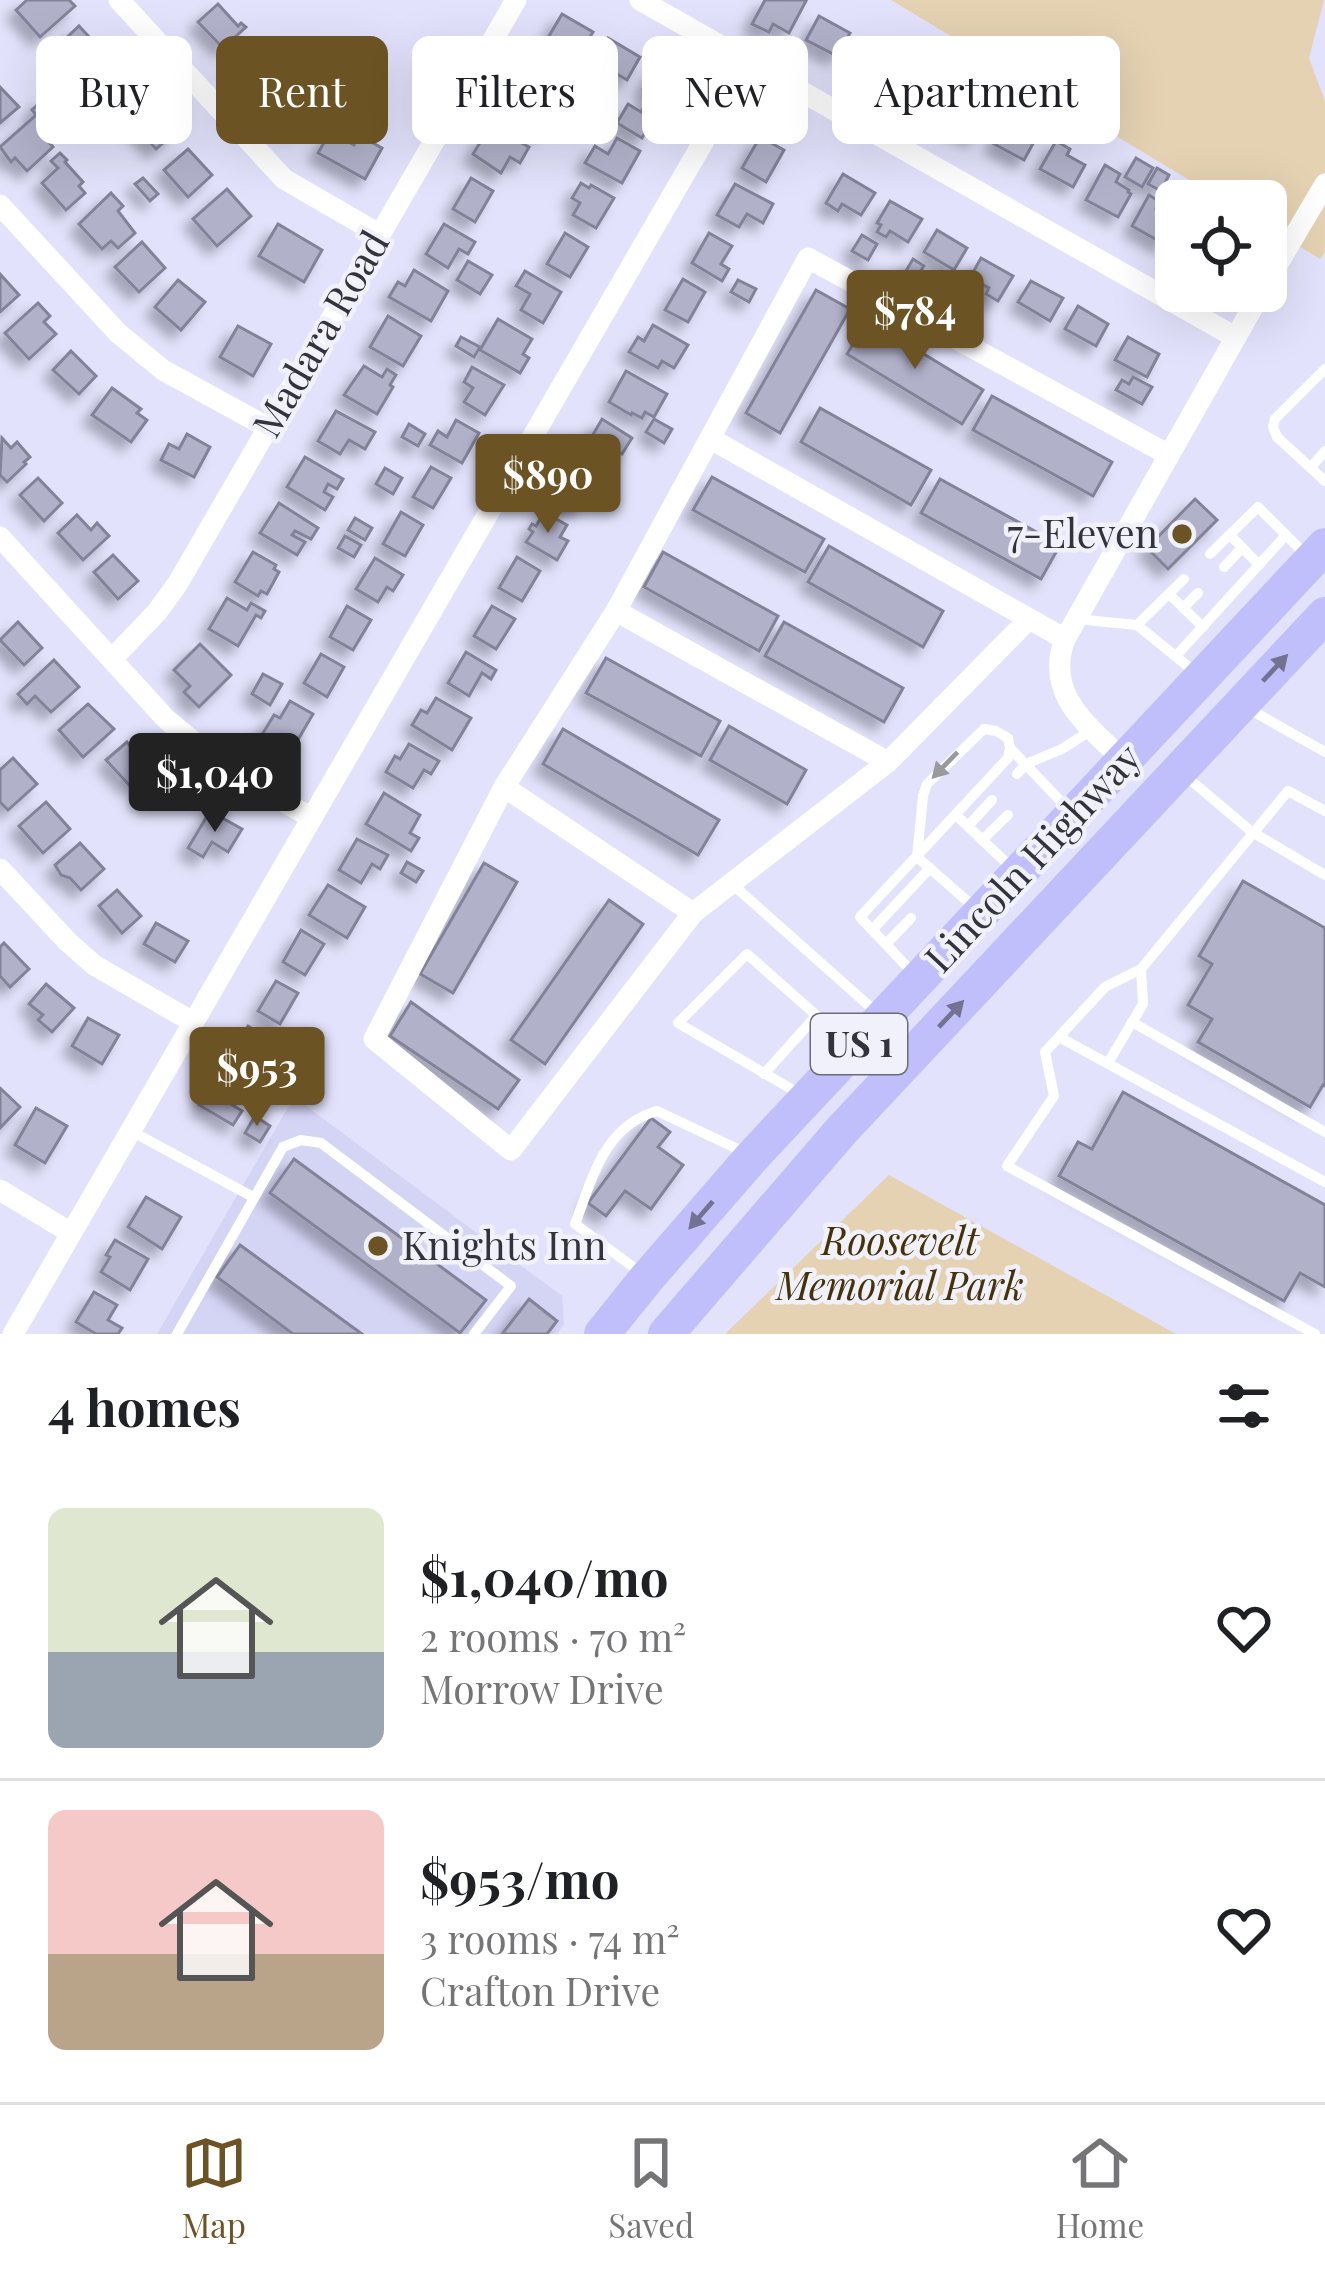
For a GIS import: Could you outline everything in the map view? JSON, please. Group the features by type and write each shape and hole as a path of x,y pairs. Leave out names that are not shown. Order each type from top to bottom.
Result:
{"highway":[{"name":"Lincoln Highway","path":"602,1334 753,1156 1124,761 1189,667 1308,547"},
{"name":"Lincoln Highway","path":"666,1334 842,1130 1325,615"}],"street":[{"path":"119,0 284,179 379,234"},
{"name":"Madara Road","path":"113,658 178,583 517,0"},
{"path":"640,0 702,36"},
{"path":"808,96 1235,337"},
{"path":"13,1334 702,144"},
{"path":"1287,249 1325,184"},
{"path":"0,205 118,333 163,370 267,427"},
{"path":"1028,619 888,762 693,913 511,1150 374,1039 504,787 616,611 808,258 1169,455"},
{"path":"1124,761 1077,714 1064,691 1058,665 1070,629 1250,312"},
{"path":"711,439 1028,619 1070,629"},
{"path":"0,536 166,719 205,754 312,818"},
{"path":"616,611 888,762"},
{"path":"504,787 693,913"},
{"path":"0,869 94,965 193,1022"},
{"path":"0,1190 71,1233"}],"lane":[{"path":"1325,369 1276,419 1273,428 1325,482"},
{"path":"1311,466 1325,452"},
{"path":"1210,554 1258,507 1308,547"},
{"path":"1230,535 1259,565"},
{"path":"1202,627 1237,615 1259,565 1308,547"},
{"path":"1224,567 1242,548"},
{"path":"1070,629 1137,625 1184,579"},
{"path":"1183,608 1198,592"},
{"path":"1169,594 1202,627"},
{"path":"1137,625 1189,667 1202,627"},
{"path":"1241,704 1325,752"},
{"path":"917,857 927,784 984,729 1008,738 1009,753 1022,769 1074,814"},
{"path":"1022,769 1093,730"},
{"path":"919,980 860,917 1009,753"},
{"path":"1179,771 1252,832 1325,875"},
{"path":"1315,1334 1007,1166 1054,1096 1045,1052 1105,987 1141,969 1288,791 1325,811"},
{"path":"968,826 992,800"},
{"path":"956,814 1018,874"},
{"path":"982,840 1007,815"},
{"path":"917,857 942,886 980,914"},
{"path":"872,930 930,868"},
{"path":"730,883 883,1018"},
{"path":"886,944 911,918"},
{"path":"808,1099 678,1023 747,954 854,1049"},
{"path":"1108,1064 1143,1004 1141,969"},
{"path":"764,1074 816,1016"},
{"path":"1132,1022 1325,1132"},
{"path":"1059,1037 1325,1181"},
{"path":"647,1277 575,1224 603,1152 636,1117 657,1111 753,1156"},
{"path":"130,1130 253,1198"},
{"path":"177,1334 283,1148 301,1140 321,1143 511,1286 474,1334"}],"shaded area":[{"path":"294,1097 562,1296 564,1324 557,1334 157,1334"}],"green space":[{"path":"891,0 1324,0 1309,58 1325,101 1325,252 1320,259 1287,239 1287,180 1189,180 1120,138 1120,36 951,36"},
{"name":"Roosevelt Memorial Park","path":"889,1175 1176,1334 725,1334"}],"building":[{"path":"27,0 69,0 75,6 41,36 16,10"},
{"path":"765,0 806,1 789,33 773,24 769,32 752,24"},
{"path":"218,4 238,26 246,27 236,36 216,36 216,41 198,22"},
{"path":"562,14 593,32 591,36 549,36"},
{"path":"819,16 850,33 832,36 832,53 808,41"},
{"path":"79,26 88,36 68,36"},
{"path":"618,44 640,57 627,80 618,75"},
{"path":"0,87 19,107 0,123"},
{"path":"628,104 641,112 642,138 618,124"},
{"path":"36,115 36,144 53,147 27,171 15,158 11,162 0,147"},
{"path":"618,139 640,151 622,183 585,163 595,146 608,154"},
{"path":"323,144 382,148 365,179 318,153"},
{"path":"479,144 529,147 520,163 510,157 501,173 473,154"},
{"path":"756,144 784,150 766,182 742,168"},
{"path":"994,144 1033,144 1024,160"},
{"path":"1054,144 1070,149 1067,155 1085,165 1073,187 1040,169"},
{"path":"188,149 212,175 188,197 164,170"},
{"path":"60,153 83,182 79,186 85,193 66,210 42,183 58,168 51,161"},
{"path":"1136,158 1153,168 1142,187 1125,177"},
{"path":"1105,165 1120,174 1116,182 1131,194 1118,217 1086,200"},
{"path":"1157,168 1169,175 1166,180 1155,180 1155,188 1148,184"},
{"path":"843,174 875,193 861,215 842,204 838,211 826,203"},
{"path":"143,178 158,194 150,201 135,184"},
{"path":"471,178 493,191 475,222 453,209"},
{"path":"581,183 614,198 596,228 573,215 580,203 572,198"},
{"path":"735,184 773,204 763,223 747,214 739,227 717,215"},
{"path":"227,189 251,216 217,246 193,219"},
{"path":"111,193 123,206 118,211 135,233 118,248 111,241 102,249 79,224"},
{"path":"1149,195 1155,199 1155,239 1132,226"},
{"path":"890,201 922,219 908,242 890,231 886,237 877,232"},
{"path":"278,224 322,250 304,282 259,256"},
{"path":"444,224 475,242 468,254 459,249 448,268 426,254"},
{"path":"937,230 967,248 954,270 924,252"},
{"path":"565,233 588,247 570,277 547,264"},
{"path":"709,233 732,246 721,264 729,269 722,281 692,263"},
{"path":"862,235 877,244 868,260 852,251"},
{"path":"142,242 165,268 139,292 115,267"},
{"path":"981,258 1013,276 998,301 986,294 989,288 983,285 979,290 967,283"},
{"path":"913,259 924,266 911,285 903,276"},
{"path":"468,261 492,275 480,294 457,280"},
{"path":"414,270 448,291 431,321 389,297 398,282 405,286"},
{"path":"525,271 561,292 543,323 521,310 530,294 516,286"},
{"path":"0,274 19,295 0,312"},
{"path":"683,279 705,292 688,322 665,310"},
{"path":"178,280 205,302 181,330 155,307"},
{"path":"738,280 756,289 749,302 731,292"},
{"path":"1031,281 1063,298 1050,321 1018,302"},
{"path":"816,290 850,309 780,433 746,413"},
{"path":"38,303 50,316 44,322 56,334 29,359 5,333"},
{"path":"1078,306 1108,324 1096,346 1065,329"},
{"path":"388,316 421,336 403,366 370,347"},
{"path":"498,319 532,339 520,373 480,350"},
{"path":"868,320 983,390 962,424 847,354"},
{"path":"653,325 688,345 674,368 662,361 658,368 629,352 638,337 644,341"},
{"path":"238,326 271,344 253,376 220,357"},
{"path":"461,337 480,347 474,357 456,346"},
{"path":"1128,337 1159,354 1147,377 1115,360"},
{"path":"71,351 96,376 79,394 53,370"},
{"path":"364,366 382,377 387,369 396,375 377,414 344,395"},
{"path":"472,367 504,385 485,415 464,402 473,388 464,382"},
{"path":"626,371 667,394 654,417 645,412 642,418 631,415 609,402"},
{"path":"1133,377 1152,387 1142,404 1116,390 1122,380 1129,384"},
{"path":"112,388 141,409 137,413 147,420 131,442 92,415"},
{"path":"992,396 1112,462 1093,496 973,430"},
{"path":"820,408 931,470 911,505 801,442"},
{"path":"336,411 375,432 365,449 349,440 340,454 318,441"},
{"path":"602,419 632,438 622,454 615,450 607,464 584,450"},
{"path":"654,419 672,429 664,443 646,432"},
{"path":"456,420 479,433 462,463 430,445 438,431 447,437"},
{"path":"409,424 425,434 418,446 402,437"},
{"path":"187,434 210,447 194,477 161,460 169,444 179,449"},
{"path":"2,438 11,448 17,442 30,457 7,482 0,475"},
{"path":"305,457 343,479 337,489 328,484 324,492 333,497 325,510 287,487"},
{"path":"574,465 597,478 579,509 556,496"},
{"path":"431,467 451,478 433,508 413,497"},
{"path":"385,468 402,478 393,494 376,484"},
{"path":"712,477 824,539 805,572 693,510"},
{"path":"38,478 62,503 44,521 20,495"},
{"path":"940,479 1060,545 1041,579 921,513"},
{"name":"7-Eleven","path":"1195,499 1217,520 1168,569 1147,548"},
{"path":"279,503 318,528 311,539 295,531 292,535 305,542 297,555 260,533"},
{"path":"401,512 423,525 405,556 383,544"},
{"path":"544,512 567,525 560,537 568,541 557,560 526,542 532,524 536,526"},
{"path":"77,515 91,530 97,523 109,536 83,560 58,533"},
{"path":"355,518 372,528 365,540 348,530"},
{"path":"345,536 361,545 354,557 338,548"},
{"path":"829,546 943,611 923,647 808,582"},
{"path":"253,552 276,565 279,572 267,594 261,591 258,596 235,582"},
{"path":"663,552 778,616 759,651 644,587"},
{"path":"113,555 138,581 118,599 94,572"},
{"path":"517,557 540,571 522,601 499,588"},
{"path":"375,558 403,575 378,602 356,589"},
{"path":"227,598 247,610 251,603 265,611 261,618 256,615 238,646 209,629"},
{"path":"347,606 371,620 353,650 330,637"},
{"path":"492,606 515,619 496,649 474,636"},
{"path":"18,622 42,648 24,665 0,640"},
{"path":"784,622 903,688 884,722 765,656"},
{"path":"200,644 231,675 199,707 184,692 190,686 174,670"},
{"path":"466,652 496,670 491,679 482,673 469,696 448,683"},
{"path":"321,654 344,667 327,697 304,683"},
{"path":"606,658 720,721 701,756 586,693"},
{"path":"54,660 79,687 51,712 35,696 27,704 18,694"},
{"path":"263,674 282,684 270,705 252,694"},
{"path":"436,698 471,718 452,750 412,725"},
{"path":"290,701 313,714 289,755 260,738 274,715 280,718"},
{"path":"88,704 114,729 83,757 59,730"},
{"path":"729,726 806,770 787,804 710,760"},
{"path":"563,729 719,820 698,855 543,764"},
{"path":"127,742 149,770 130,786 106,760"},
{"path":"409,744 439,761 431,774 424,770 413,788 386,772"},
{"path":"13,758 37,784 8,810 0,802 0,770"},
{"path":"384,793 420,815 410,833 419,838 411,851 366,824"},
{"path":"46,802 70,829 43,853 19,826"},
{"path":"210,811 242,829 228,852 212,842 203,857 188,848"},
{"path":"357,839 388,855 380,869 372,864 361,883 339,870"},
{"path":"80,843 104,869 81,890 55,865"},
{"path":"407,862 423,871 416,882 401,873"},
{"path":"484,863 517,882 453,993 420,974"},
{"path":"1243,881 1325,928 1325,1086 1310,1107 1198,1042 1212,1019 1188,1005 1212,964 1199,956"},
{"path":"328,885 365,907 347,938 309,915"},
{"path":"117,890 141,916 122,933 99,906"},
{"path":"609,900 643,924 545,1064 511,1040"},
{"path":"156,923 188,941 175,962 144,944"},
{"path":"301,930 324,944 305,975 283,962"},
{"path":"4,943 29,969 10,987 0,976"},
{"path":"276,981 298,993 280,1024 258,1011"},
{"path":"46,984 74,1008 52,1032 38,1020 43,1015 29,1004"},
{"path":"411,1002 519,1080 498,1109 390,1036"},
{"path":"88,1018 119,1035 102,1064 72,1046"},
{"path":"248,1026 279,1044 273,1056 265,1050 253,1070 232,1058"},
{"path":"217,1075 240,1088 231,1104 242,1111 233,1125 199,1105"},
{"path":"0,1088 20,1107 0,1128"},
{"path":"1123,1092 1325,1205 1325,1287 1300,1273 1284,1301 1059,1176 1078,1142 1092,1149"},
{"path":"36,1108 67,1126 45,1163 15,1145"},
{"path":"255,1116 270,1126 260,1142 245,1133"},
{"path":"651,1118 670,1132 658,1147 683,1165 651,1209 625,1191 606,1216 588,1203"},
{"name":"Knights Inn","path":"294,1159 486,1300 460,1333 270,1193"},
{"path":"146,1197 181,1217 162,1249 128,1227"},
{"path":"115,1240 148,1259 130,1290 101,1272"},
{"name":"Knights Inn","path":"240,1245 362,1334 293,1334 217,1277"},
{"path":"94,1292 117,1305 108,1320 122,1328 118,1334 96,1334 76,1322"},
{"name":"Knights Inn","path":"529,1299 557,1321 547,1334 502,1334"}],"place":[{"name":"7-Eleven","path":"1182,534"},
{"name":"Knights Inn","path":"378,1246"}]}
